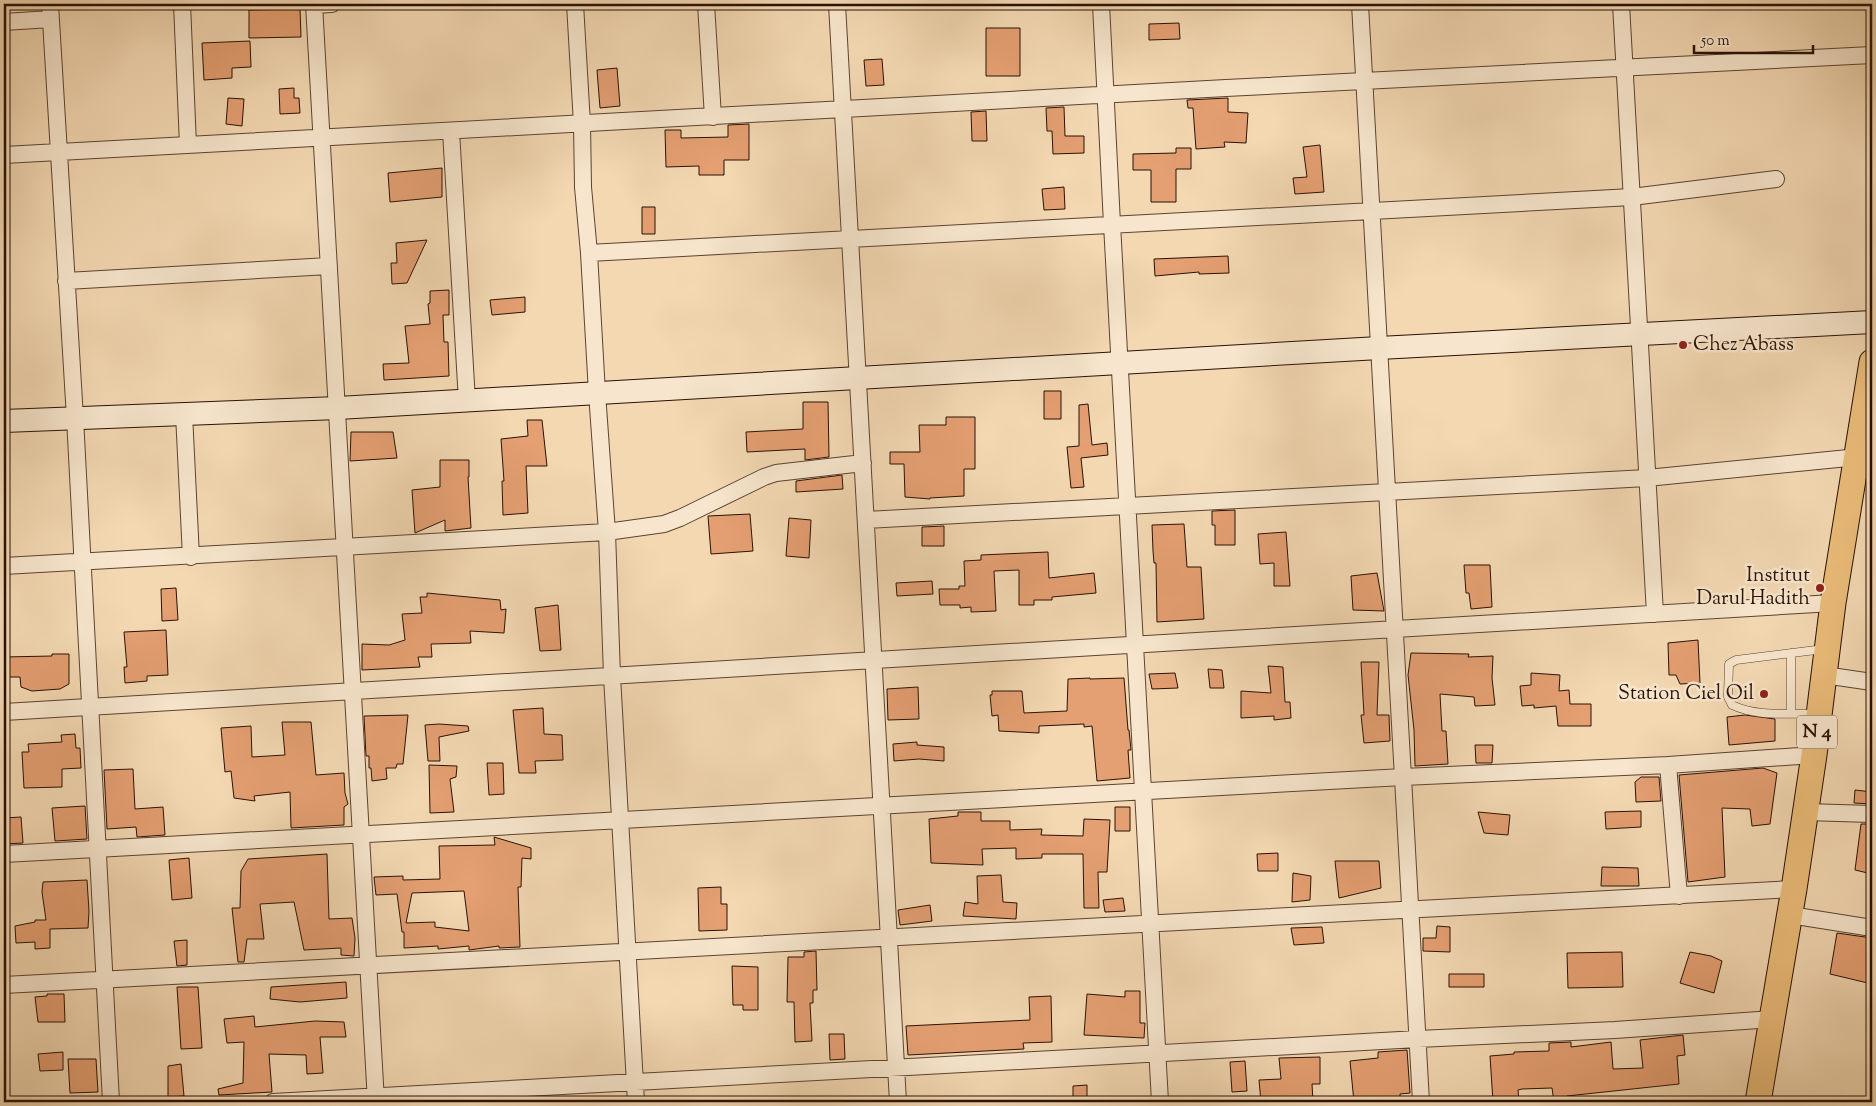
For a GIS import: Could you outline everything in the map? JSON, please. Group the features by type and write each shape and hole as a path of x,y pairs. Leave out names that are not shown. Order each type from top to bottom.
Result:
{"main road":[{"name":"N 4","path":"1758,1102 1790,915 1814,755 1833,603 1872,362"}],"street":[{"path":"182,4 188,145"},
{"path":"332,4 314,4 375,1099"},
{"path":"575,4 582,124 583,186 607,532 612,676 636,1102"},
{"path":"706,4 713,117"},
{"path":"837,4 898,1102"},
{"path":"1101,4 1160,1102"},
{"path":"1360,4 1421,1102"},
{"path":"1621,4 1655,614"},
{"path":"4,22 51,11 112,1102"},
{"path":"4,155 1872,54"},
{"path":"451,131 467,400"},
{"path":"589,253 1632,197 1776,179"},
{"path":"66,281 329,266"},
{"path":"4,420 338,408 1379,348 1640,336 1872,322"},
{"path":"184,414 191,557"},
{"path":"866,520 1648,478 1858,457"},
{"path":"4,566 191,557 607,532 664,524 776,473 863,463"},
{"path":"4,712 1833,603"},
{"path":"1824,675 1872,682"},
{"path":"4,854 1668,765 1814,755"},
{"path":"1668,765 1679,896"},
{"path":"1805,812 1872,814"},
{"path":"4,985 1794,889"},
{"path":"1790,915 1872,928"},
{"path":"273,1102 375,1099 635,1082 1615,1030 1773,1019"}],"lane":[{"path":"1819,715 1774,714 1743,710 1732,706 1728,697 1729,664 1736,660 1828,649"},
{"path":"1791,653 1791,713"}],"building":[{"path":"300,9 301,37 249,38 249,10"},
{"path":"1179,23 1180,39 1149,40 1149,24"},
{"path":"986,28 1020,28 1020,76 986,76"},
{"path":"250,41 251,67 232,68 232,78 204,80 202,43"},
{"path":"882,59 884,85 866,86 864,60"},
{"path":"617,68 620,106 600,108 597,70"},
{"path":"294,88 294,98 299,98 300,113 280,114 279,89"},
{"path":"228,98 244,99 242,126 226,124"},
{"path":"1228,98 1228,112 1248,113 1246,143 1224,142 1225,147 1196,149 1193,108 1188,108 1187,100"},
{"path":"1064,107 1065,136 1084,136 1084,153 1053,154 1052,131 1047,131 1046,108"},
{"path":"986,111 987,141 972,141 971,112"},
{"path":"749,124 749,160 724,160 724,175 699,175 699,166 666,167 665,130 681,130 681,138 728,137 728,125"},
{"path":"1320,145 1324,192 1295,194 1293,178 1307,177 1303,147"},
{"path":"1176,148 1191,148 1191,169 1176,169 1176,202 1151,202 1151,170 1133,170 1133,154 1176,153"},
{"path":"442,168 442,197 390,202 388,173"},
{"path":"1064,187 1065,209 1044,210 1042,189"},
{"path":"642,207 655,207 655,234 642,234"},
{"path":"427,240 407,283 392,284 391,263 397,263 396,243"},
{"path":"1228,256 1229,273 1199,274 1199,272 1155,276 1154,259"},
{"path":"449,290 449,315 443,315 444,342 448,342 449,376 384,380 383,364 409,363 405,326 430,324 428,304 430,303 430,291"},
{"path":"525,297 525,312 492,315 490,300"},
{"path":"1044,391 1061,391 1061,419 1044,419"},
{"path":"803,402 828,402 829,457 805,460 805,449 747,452 746,432 803,429"},
{"path":"1088,404 1092,445 1107,443 1108,455 1081,458 1084,487 1071,488 1067,447 1079,446 1079,405"},
{"path":"946,417 975,417 975,469 964,469 964,496 930,499 905,497 904,464 890,464 890,452 920,452 919,425 946,425"},
{"path":"527,420 542,420 547,466 526,466 528,513 503,515 502,481 504,481 501,439 528,436"},
{"path":"351,432 393,432 397,458 350,461"},
{"path":"440,460 469,460 471,528 445,531 445,520 415,533 412,490 440,487"},
{"path":"842,475 843,489 796,492 796,481"},
{"path":"1235,510 1235,545 1215,545 1215,525 1212,525 1212,511"},
{"path":"750,514 753,551 711,554 708,516"},
{"path":"789,518 811,520 809,558 786,556"},
{"path":"1184,524 1187,567 1201,567 1204,619 1157,622 1156,563 1154,563 1152,525"},
{"path":"944,526 944,546 922,546 922,527"},
{"path":"1286,532 1290,586 1274,586 1274,563 1260,564 1258,534"},
{"path":"1048,552 1049,578 1094,573 1096,593 1052,597 1052,600 1034,600 1034,605 1019,605 1019,570 994,571 996,611 971,612 971,607 960,608 960,605 940,605 939,589 959,589 959,586 965,586 964,561 981,560 981,555"},
{"path":"1464,565 1490,565 1492,607 1471,609 1469,593 1466,593"},
{"path":"1377,573 1384,611 1353,610 1351,576"},
{"path":"932,581 933,594 897,596 896,583"},
{"path":"176,588 178,620 162,621 161,589"},
{"path":"427,593 500,600 501,610 506,609 504,633 470,631 471,643 431,644 432,657 418,657 420,667 362,670 362,644 389,645 405,640 402,614 422,613 420,597 427,597"},
{"path":"558,605 561,650 540,651 535,608"},
{"path":"166,630 168,675 147,676 147,681 125,683 124,667 127,667 124,632"},
{"path":"1698,640 1700,683 1680,684 1676,675 1669,675 1668,643"},
{"path":"1411,653 1469,654 1468,657 1493,656 1492,678 1495,705 1475,706 1474,697 1440,694 1442,731 1446,731 1448,764 1415,766 1414,730 1408,675"},
{"path":"52,654 69,654 69,684 60,689 32,691 21,687 20,677 4,677 4,657 52,656"},
{"path":"1361,662 1379,662 1377,715 1389,715 1390,741 1364,743 1361,715 1364,715"},
{"path":"1268,666 1283,667 1285,702 1290,702 1291,718 1274,720 1274,716 1241,718 1241,691 1271,693"},
{"path":"1208,669 1222,670 1224,688 1210,688"},
{"path":"1175,673 1178,688 1152,689 1149,674"},
{"path":"1531,673 1560,675 1559,691 1569,690 1570,704 1591,704 1591,726 1558,726 1556,706 1534,708 1534,705 1522,706 1520,686 1531,685"},
{"path":"1124,678 1131,750 1128,750 1130,778 1097,781 1092,726 1084,727 1084,724 1039,726 1039,733 999,731 998,715 992,716 990,695 992,695 992,691 1022,691 1024,713 1067,711 1068,679"},
{"path":"918,687 919,719 888,720 887,689"},
{"path":"543,708 544,734 562,735 563,760 535,761 536,773 519,773 513,710"},
{"path":"408,715 403,764 397,764 396,768 386,768 387,779 372,781 369,756 366,756 364,716"},
{"path":"1745,715 1775,719 1775,741 1729,745 1727,717"},
{"path":"282,722 311,722 316,775 344,773 345,793 348,804 344,807 344,825 291,828 290,792 254,796 255,801 234,798 231,771 225,772 221,728 251,726 252,757 285,755"},
{"path":"425,725 468,726 469,731 439,737 440,761 428,761"},
{"path":"75,734 76,748 80,748 81,768 62,769 62,787 24,788 22,752 29,752 28,744 62,742 61,735"},
{"path":"917,742 917,745 944,747 944,761 919,759 894,761 893,744"},
{"path":"1475,745 1493,745 1492,763 1476,763"},
{"path":"487,763 503,763 504,794 489,795"},
{"path":"429,765 457,766 456,777 450,779 454,812 430,813"},
{"path":"1763,768 1777,773 1770,824 1752,826 1750,809 1722,808 1725,877 1688,882 1679,775"},
{"path":"133,769 135,809 163,807 165,835 137,837 136,827 107,829 104,770"},
{"path":"1641,777 1659,777 1661,801 1636,802 1635,782"},
{"path":"1855,790 1872,792 1872,804 1854,803"},
{"path":"85,806 87,839 55,841 52,808"},
{"path":"1115,807 1130,807 1130,831 1115,831"},
{"path":"1641,811 1641,827 1606,829 1605,812"},
{"path":"958,812 981,812 981,821 1010,821 1010,830 1042,829 1041,835 1083,836 1084,819 1110,820 1107,872 1098,872 1099,908 1084,908 1083,854 1042,854 1042,858 1016,859 1016,848 982,849 983,865 931,863 929,819 958,816"},
{"path":"1478,812 1510,815 1508,835 1484,833"},
{"path":"21,817 23,843 4,844 4,818"},
{"path":"1861,824 1872,824 1872,874 1855,870"},
{"path":"494,837 531,848 531,859 522,858 521,887 518,887 520,947 499,948 499,946 469,950 469,946 438,949 438,946 404,948 404,932 402,932 397,894 376,895 374,877 403,876 403,880 440,879 439,846 495,845","holes":["464,891 469,931 435,927 435,922 406,923 412,893"]},
{"path":"1278,853 1278,871 1258,871 1257,854"},
{"path":"327,854 329,919 352,918 355,938 354,956 341,955 341,948 304,950 294,902 260,904 264,939 247,939 244,962 238,962 232,908 240,908 241,871 248,859"},
{"path":"189,858 192,898 172,900 169,860"},
{"path":"1335,861 1379,861 1381,888 1339,898"},
{"path":"1602,867 1638,868 1639,886 1601,886"},
{"path":"1293,873 1311,876 1310,900 1292,902"},
{"path":"1001,875 1003,902 1017,903 1016,919 963,916 965,902 978,904 977,876"},
{"path":"87,880 88,928 50,929 50,948 35,949 35,942 16,943 15,926 35,922 35,920 46,920 42,892 43,882"},
{"path":"721,887 721,904 727,904 727,930 699,931 698,888"},
{"path":"1123,898 1125,911 1105,912 1103,900"},
{"path":"930,905 932,921 900,925 898,910"},
{"path":"1437,926 1450,927 1450,952 1423,951 1423,938 1436,938"},
{"path":"1322,927 1324,943 1294,945 1291,928"},
{"path":"1837,933 1872,938 1872,984 1830,974"},
{"path":"187,940 187,965 177,966 174,941"},
{"path":"816,951 817,990 813,990 813,1003 810,1003 812,1041 795,1042 794,1002 787,1002 788,957 804,957 804,952"},
{"path":"1622,952 1623,987 1568,988 1567,953"},
{"path":"1690,952 1711,956 1722,961 1714,993 1680,983"},
{"path":"732,966 758,967 758,1010 743,1010 743,1005 733,1005"},
{"path":"1449,974 1484,974 1484,987 1449,987"},
{"path":"346,982 347,998 300,1002 270,999 271,987"},
{"path":"177,987 198,987 202,1048 181,1049"},
{"path":"1125,991 1140,991 1140,1023 1145,1023 1144,1038 1084,1035 1087,994 1125,997"},
{"path":"47,994 64,994 65,1022 38,1022 35,997 47,996"},
{"path":"1051,996 1052,1042 1023,1043 1024,1049 908,1055 906,1026 1030,1020 1029,997"},
{"path":"254,1016 255,1027 315,1021 344,1022 346,1037 320,1037 323,1073 307,1074 306,1055 269,1054 272,1092 219,1095 218,1089 243,1083 244,1042 227,1043 224,1019"},
{"path":"829,1034 844,1034 845,1059 830,1060"},
{"path":"1683,1035 1685,1055 1677,1056 1679,1084 1567,1096 1568,1102 1554,1102 1552,1088 1522,1089 1518,1090 1519,1102 1493,1102 1490,1056 1514,1054 1514,1052 1549,1051 1549,1043 1571,1042 1571,1047 1611,1042 1613,1069 1643,1068 1640,1040"},
{"path":"1407,1050 1410,1093 1400,1094 1400,1100 1381,1102 1381,1099 1354,1102 1350,1061 1378,1058 1378,1052"},
{"path":"63,1052 63,1070 40,1071 38,1054"},
{"path":"1320,1057 1320,1084 1312,1084 1313,1102 1261,1102 1259,1080 1281,1079 1279,1058"},
{"path":"68,1059 96,1059 98,1092 70,1093"},
{"path":"1245,1061 1247,1091 1232,1092 1230,1062"},
{"path":"181,1064 184,1096 168,1097 168,1066"},
{"path":"1087,1085 1087,1102 1073,1102 1073,1086"}],"place":[{"name":"Chez Abass","path":"1683,345"},
{"name":"Institut Darul Hadith","path":"1820,588"},
{"name":"Station Ciel Oil","path":"1764,694"}]}
